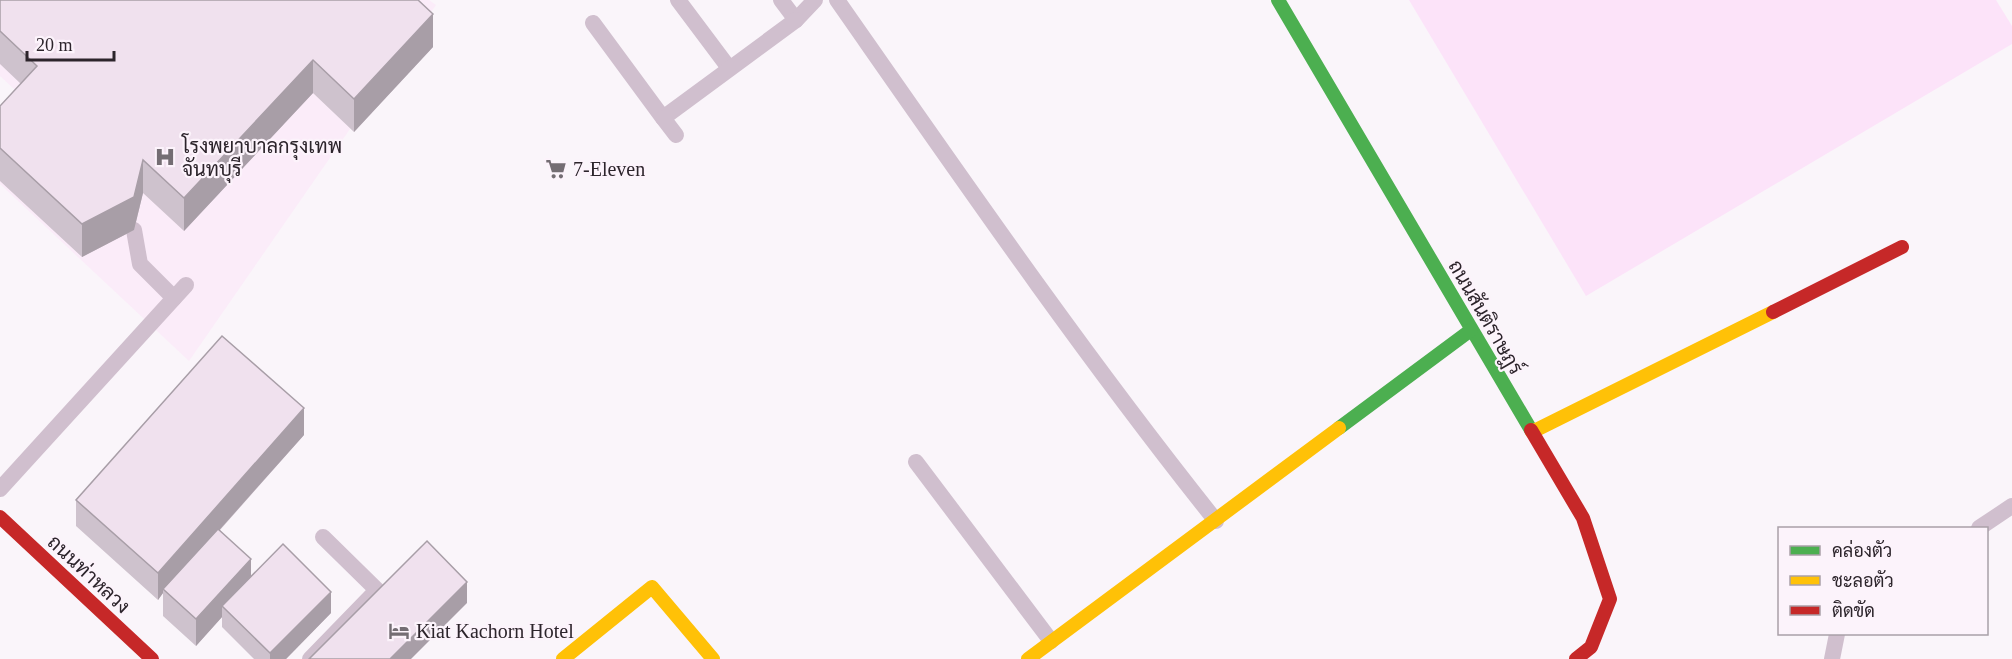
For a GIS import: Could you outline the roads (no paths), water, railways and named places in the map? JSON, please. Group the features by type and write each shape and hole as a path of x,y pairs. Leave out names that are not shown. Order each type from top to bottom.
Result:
{"street":[{"name":"ถนนสันติราษฎร์","path":"1278,0 1583,518 1610,599 1591,647 1576,659"},
{"path":"1532,432 1902,247"},
{"path":"1028,659 1471,330"},
{"name":"ถนนท่าหลวง","path":"0,517 152,659"},
{"path":"563,659 652,587 713,659"}],"lane":[{"path":"678,0 729,68"},
{"path":"781,0 796,20"},
{"path":"663,118 796,20 815,0"},
{"path":"837,0 1122,399 1216,521"},
{"path":"593,23 676,135"},
{"path":"134,230 140,264 174,298"},
{"path":"0,489 186,285"},
{"path":"916,462 1051,640"},
{"path":"1980,527 2012,506"},
{"path":"310,659 377,590 323,537"},
{"path":"1832,659 1837,635"}],"place":[{"name":"โรงพยาบาลกรุงเทพ จันทบุรี","path":"165,157"},
{"name":"7-Eleven","path":"556,169"},
{"name":"Kiat Kachorn Hotel","path":"399,631"}]}
